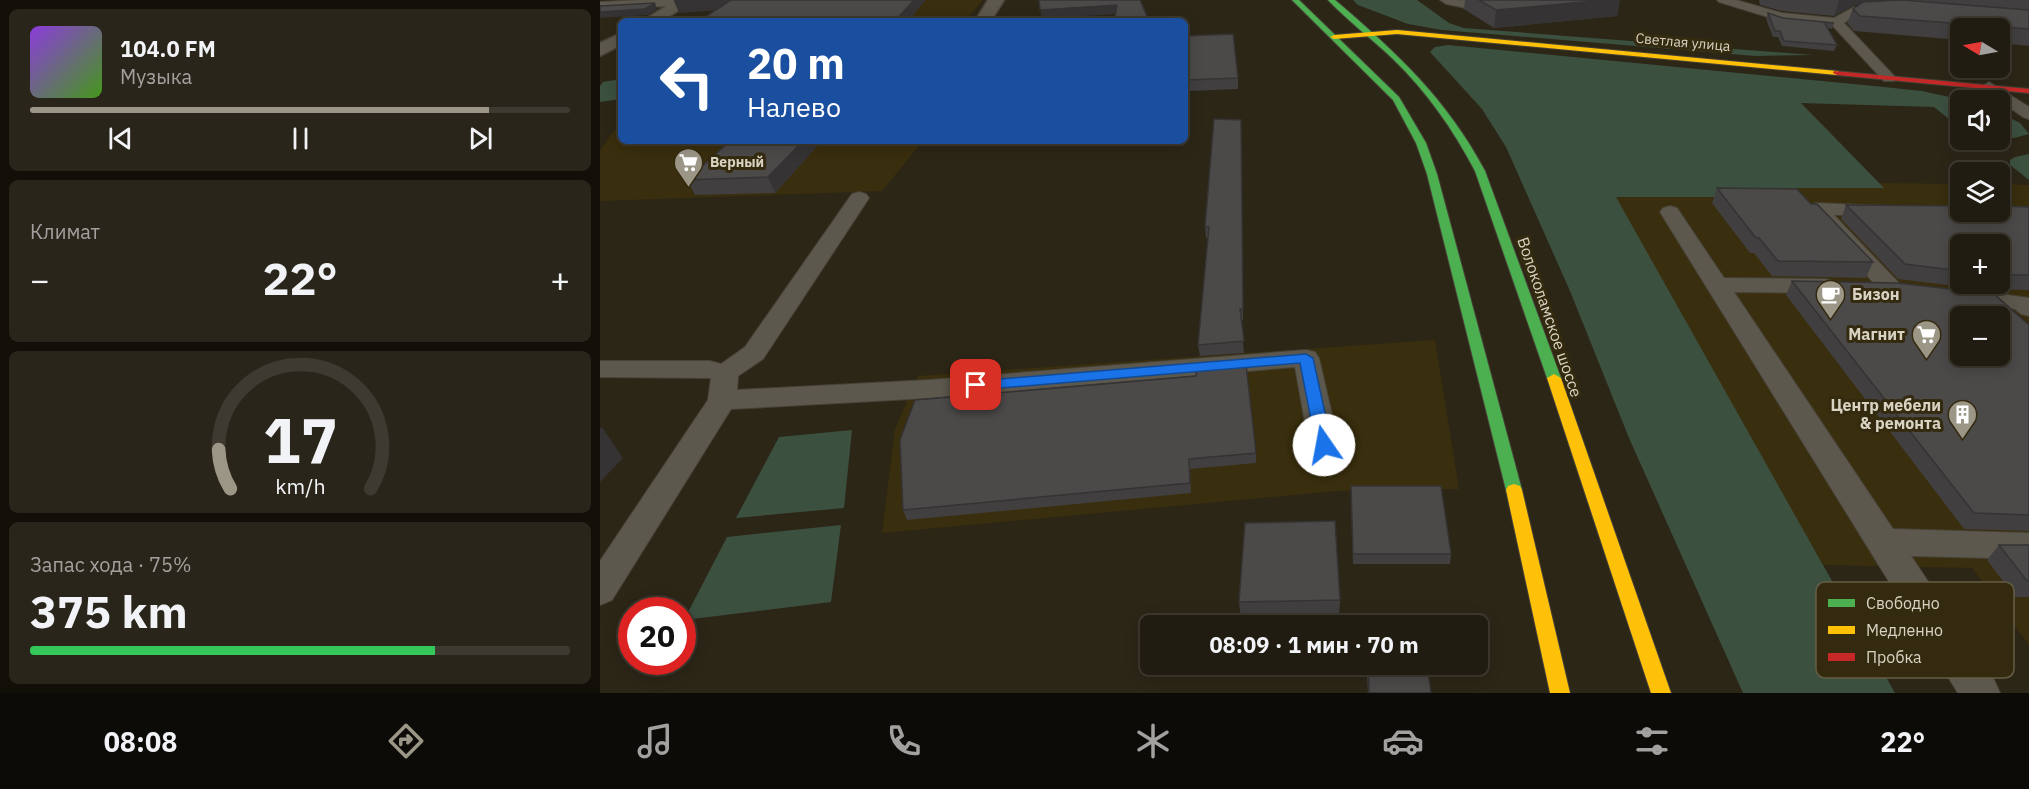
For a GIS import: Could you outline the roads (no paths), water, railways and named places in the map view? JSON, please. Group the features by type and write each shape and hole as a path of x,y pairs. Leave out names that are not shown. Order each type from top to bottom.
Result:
{"main road":[{"path":"1295,0 1396,99 1421,143 1432,174 1515,490 1560,693"},
{"name":"Волоколамское шоссе","path":"1331,0 1400,59 1434,96 1466,141 1480,171 1541,338 1661,693"},
{"name":"Светлая улица","path":"1334,37 1397,32 2029,91"}],"street":[{"path":"655,18 687,0"},
{"path":"985,18 996,0"},
{"path":"600,51 618,40"}],"lane":[{"path":"600,6 687,0"},
{"path":"1446,0 1488,7 1511,5"},
{"path":"1723,0 1781,17 1836,22 1854,11 1895,8"},
{"path":"1836,22 1889,78"},
{"path":"1989,87 2029,114"},
{"path":"600,590 724,387 754,353 859,198"},
{"path":"1717,285 1901,288 1817,209 1901,210"},
{"path":"1670,212 1908,582"},
{"path":"1945,294 2027,305"},
{"path":"724,387 929,389 1306,358 1324,445"},
{"path":"600,369 710,369 724,387"},
{"path":"1882,542 2029,546"},
{"path":"1970,678 1980,693"}],"place":[{"name":"Верный","path":"689,188"},
{"name":"Бизон","path":"1831,320"},
{"name":"Магнит","path":"1926,360"},
{"name":"Центр мебели & ремонта","path":"1962,440"}]}
